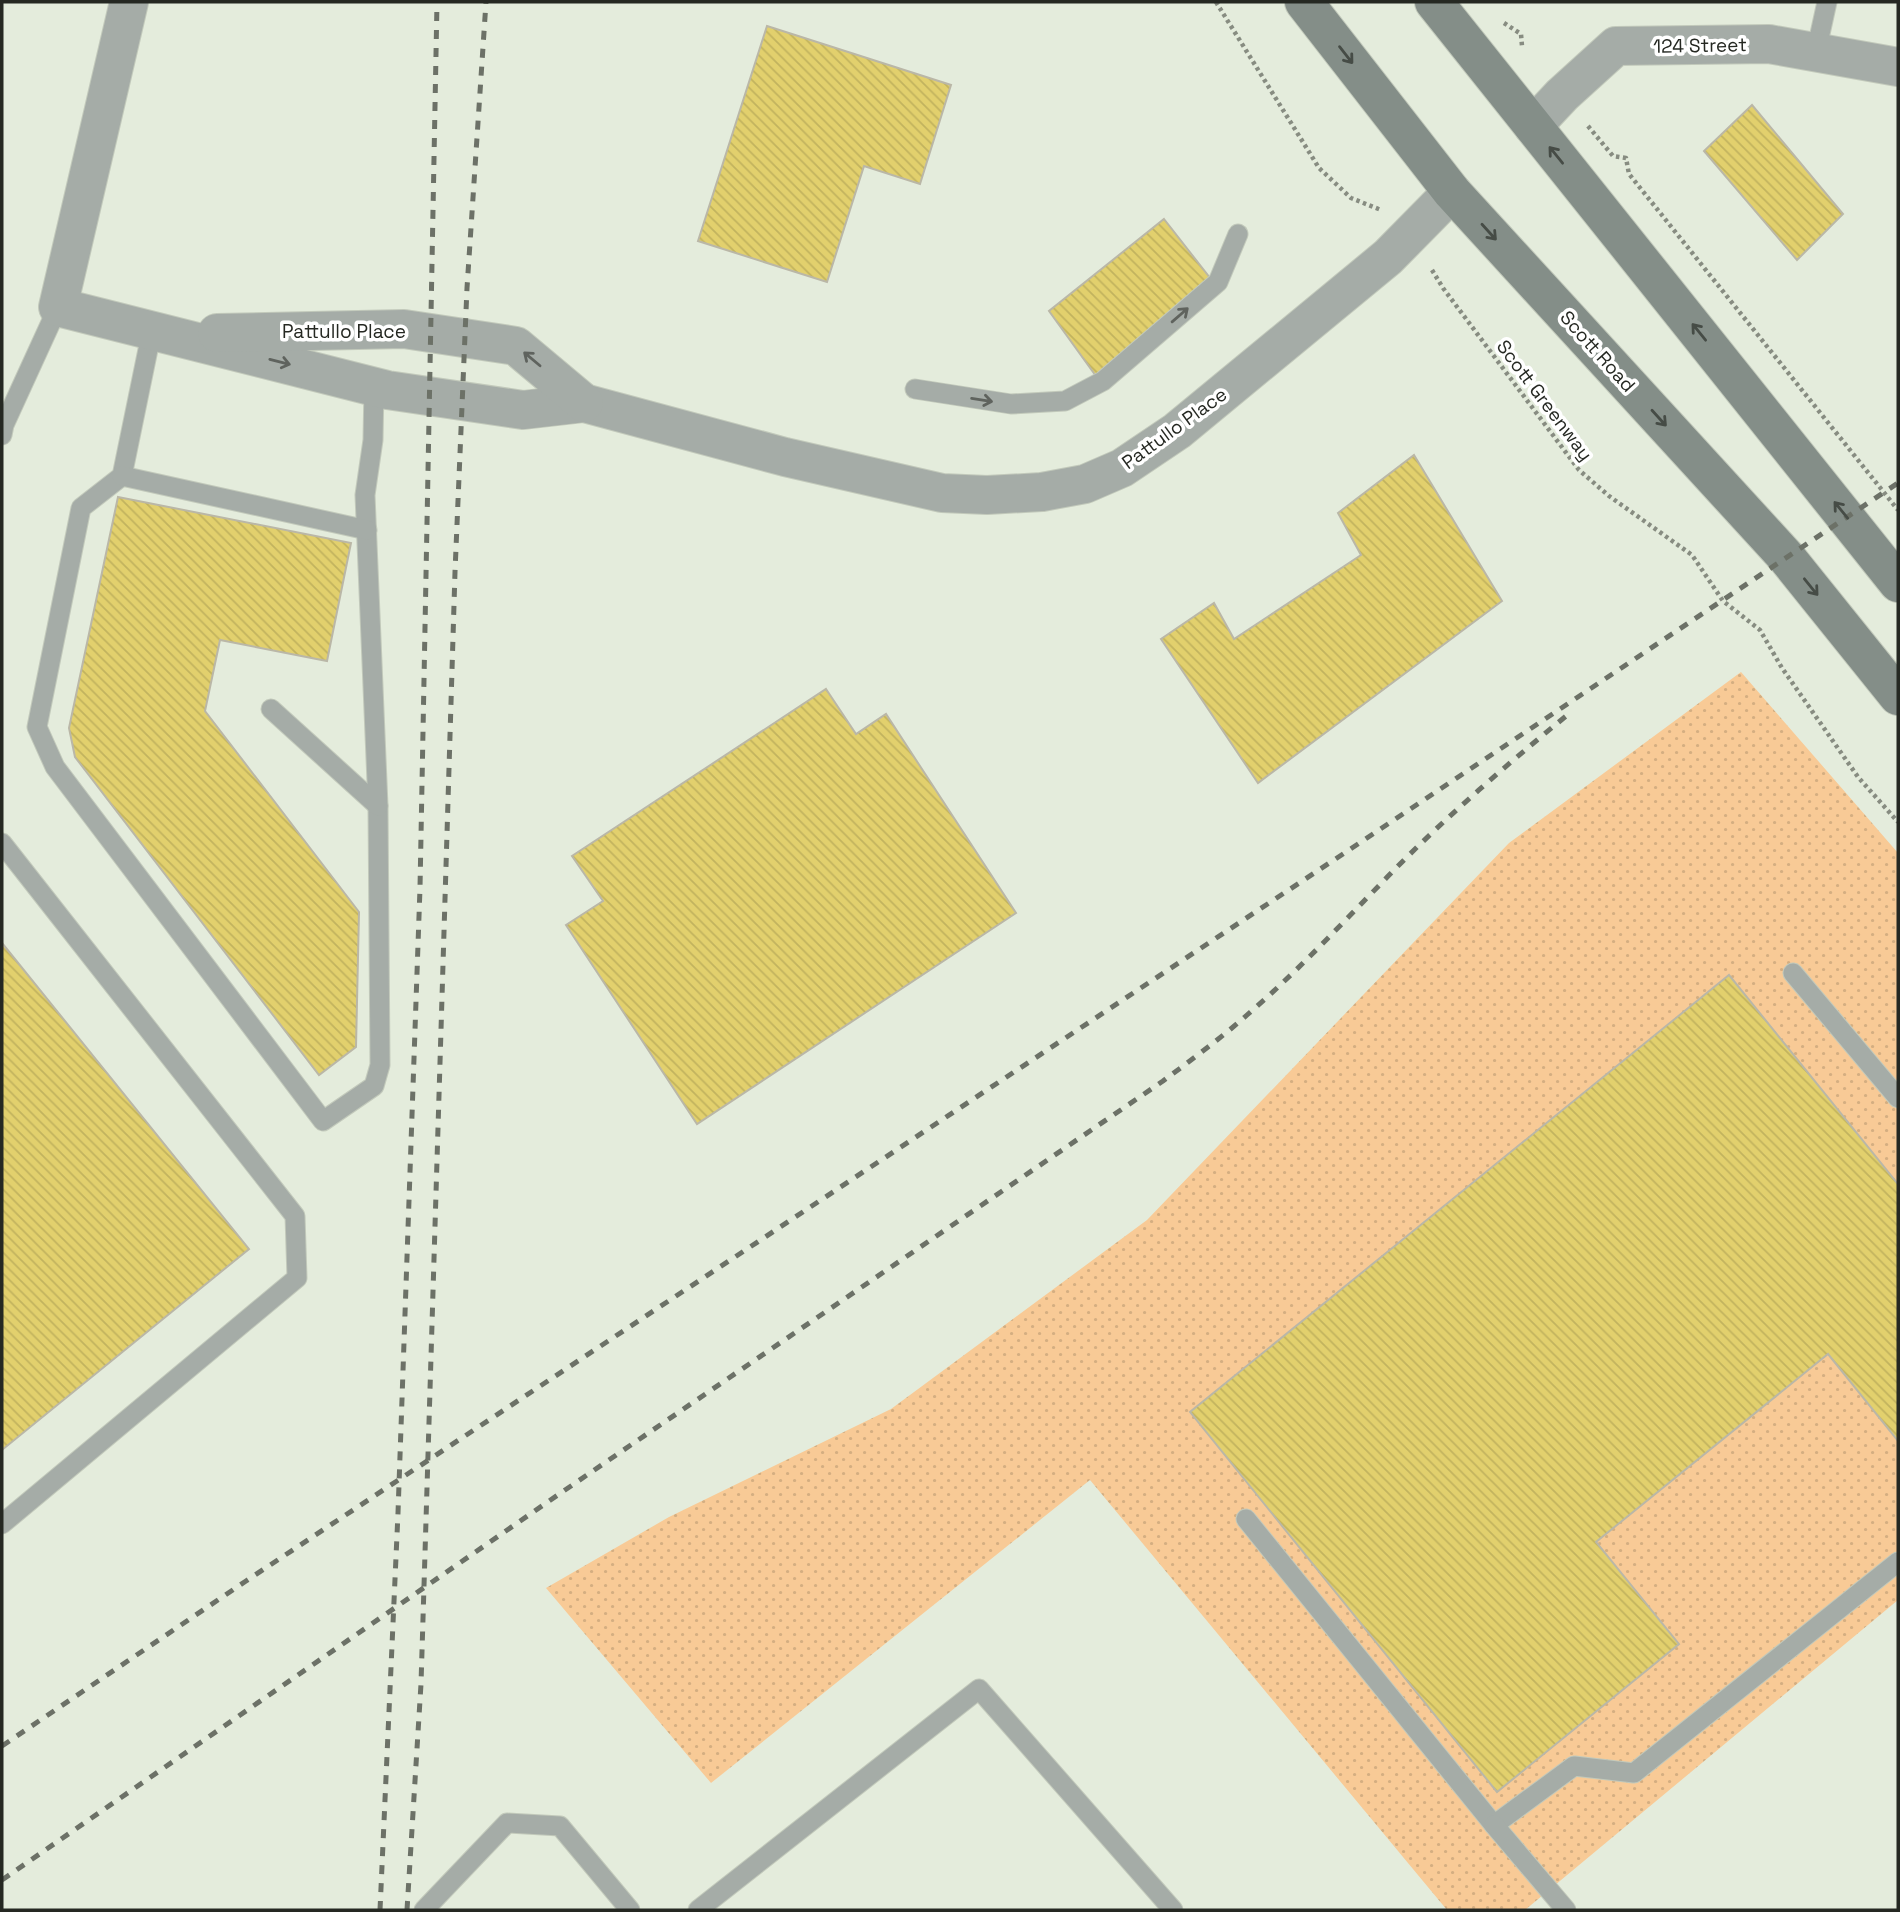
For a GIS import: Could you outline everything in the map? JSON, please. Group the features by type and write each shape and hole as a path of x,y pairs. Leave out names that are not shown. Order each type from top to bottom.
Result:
{"main road":[{"name":"Scott Road","path":"1304,2 1452,192 1787,558 1898,696"},
{"path":"1434,2 1898,583"}],"street":[{"path":"58,307 129,2"},
{"name":"124 Street","path":"1533,126 1562,95 1616,46 1769,44 1898,67"},
{"name":"Pattullo Place","path":"58,307 387,390 523,410 584,403 785,457 942,494 1042,492 1084,484 1122,468 1177,431 1388,257 1452,192"},
{"name":"Pattullo Place","path":"159,332 404,329 516,346 584,403"}],"lane":[{"path":"1816,52 1828,2"},
{"path":"915,389 1010,404 1065,401 1103,381 1219,282 1238,234"},
{"path":"2,435 4,425 58,307"},
{"path":"159,332 122,476 81,508 37,727 55,767 323,1121 374,1086 380,1065 378,806 365,495 373,440 374,386"},
{"path":"122,476 367,530"},
{"path":"271,709 378,806"},
{"path":"2,843 296,1216 297,1278 2,1524"},
{"path":"1793,973 1898,1098"},
{"path":"1246,1519 1566,1910"},
{"path":"1494,1825 1574,1766 1633,1773 1898,1562"},
{"path":"701,1910 979,1689 1173,1910"},
{"path":"424,1910 507,1823 560,1826 630,1910"}],"path":[{"path":"1216,2 1319,168 1351,198 1379,208"},
{"path":"1613,156 1626,158 1629,174 1898,510"},
{"name":"Scott Greenway","path":"1429,264 1443,288 1579,470 1609,496 1692,555 1723,601 1760,630 1782,668 1858,777 1898,822"}],"shaded area":[{"path":"1741,672 1898,853 1898,1600 1525,1910 1447,1910 1090,1480 711,1783 546,1588 669,1517 891,1409 1147,1220 1509,843"}],"building":[{"path":"767,26 951,85 920,184 864,166 827,282 698,241"},
{"path":"1752,105 1843,214 1797,260 1704,151"},
{"path":"1164,219 1214,283 1096,376 1049,311"},
{"path":"1414,455 1502,601 1258,783 1161,639 1214,603 1234,639 1361,555 1338,513"},
{"path":"118,497 351,543 327,661 220,640 205,711 359,912 356,1047 319,1075 75,757 69,728"},
{"path":"826,689 856,734 886,714 1016,913 697,1124 566,925 603,901 572,856"},
{"path":"2,943 249,1249 2,1450"},
{"path":"1729,975 1898,1184 1898,1441 1828,1354 1596,1542 1679,1644 1497,1792 1190,1412"}],"railway":[{"path":"380,1910 398,1513 420,888 437,2"},
{"path":"407,1910 421,1684 455,572 467,288 486,2"},
{"path":"2,1746 1898,483"},
{"path":"2,1880 549,1501 1163,1081 1268,996 1429,835 1571,712"}]}
